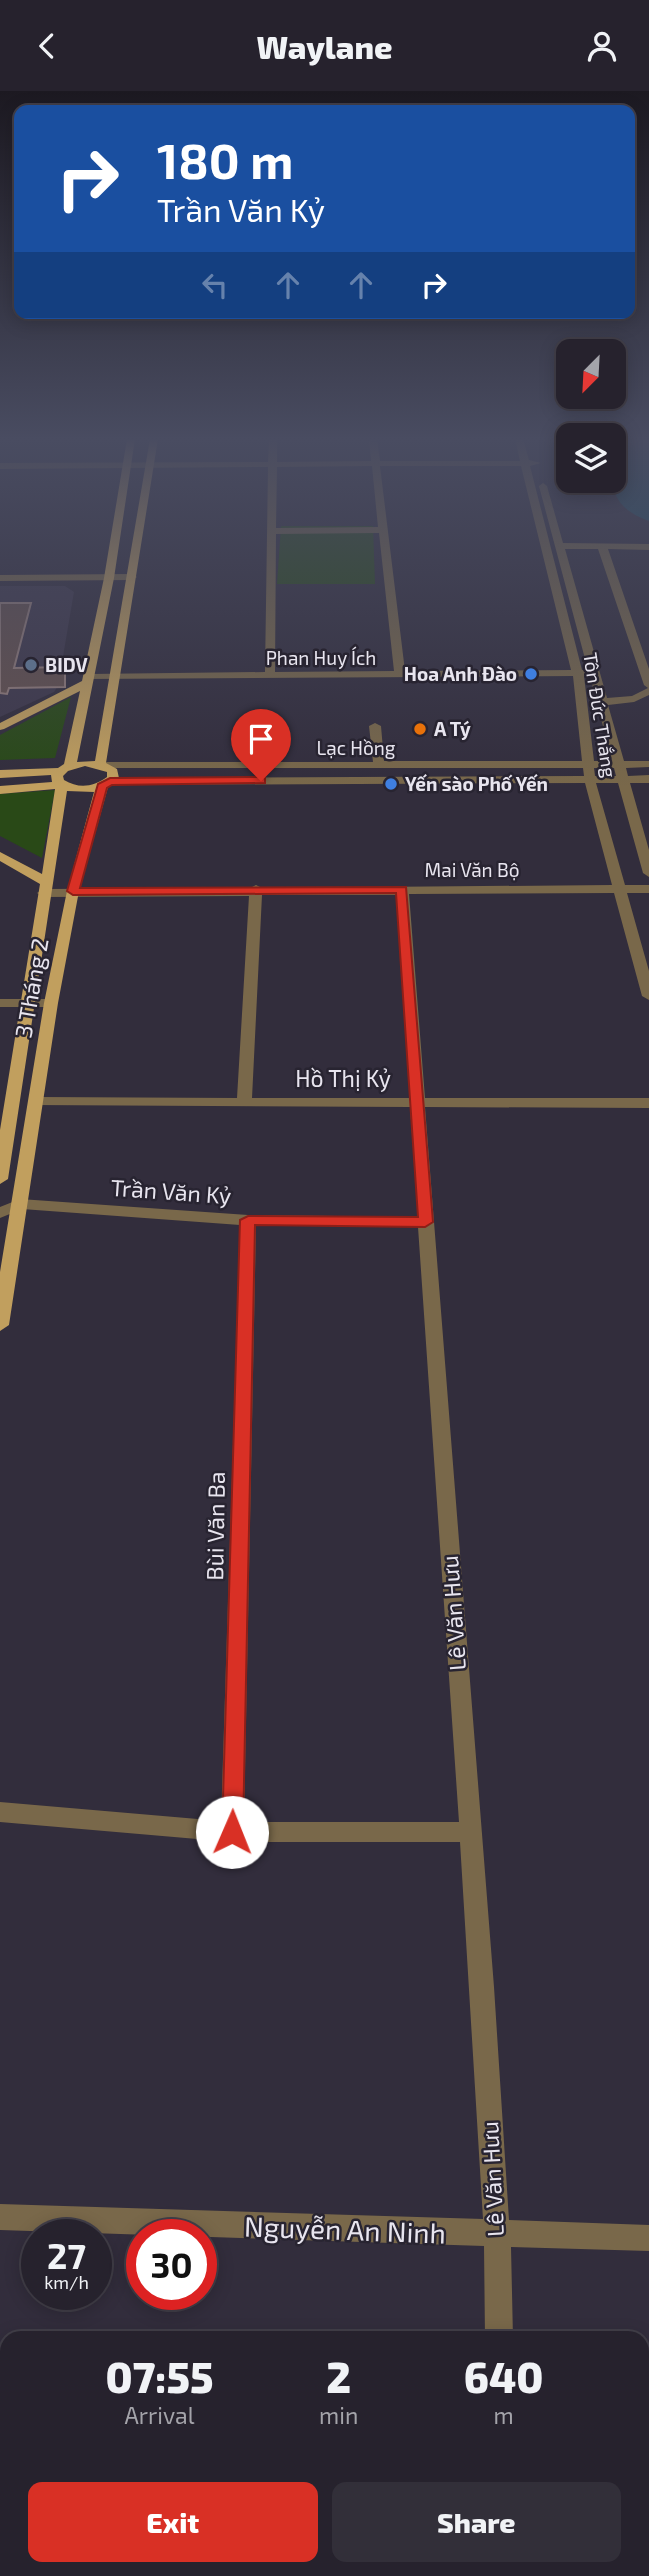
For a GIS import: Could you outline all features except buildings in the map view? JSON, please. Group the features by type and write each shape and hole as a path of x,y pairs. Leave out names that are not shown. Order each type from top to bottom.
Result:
{"main road":[{"name":"3 Tháng 2","path":"0,1179 63,777 88,680 113,555"},
{"path":"103,765 135,555"},
{"path":"0,727 88,680"},
{"path":"0,774 63,777 81,790 106,784 113,771 103,765 63,777 0,790"},
{"name":"3 Tháng 2","path":"0,1325 51,1003 73,891 106,784"},
{"path":"0,856 44,887"}],"street":[{"path":"270,675 272,555"},
{"path":"386,555 400,675"},
{"name":"Tôn Đức Thắng","path":"551,555 578,675 586,766 649,996"},
{"name":"Tôn Đức Thắng","path":"561,555 649,873"},
{"path":"606,555 649,685"},
{"path":"0,578 132,577"},
{"name":"Phan Huy Ích","path":"88,680 116,676 594,673"},
{"path":"601,702 634,699 649,691"},
{"path":"375,726 379,766"},
{"name":"Lạc Hồng","path":"103,765 649,764"},
{"path":"345,766 345,780"},
{"name":"Lạc Hồng","path":"106,784 649,779"},
{"name":"Mai Văn Bộ","path":"44,887 73,891 649,889"},
{"name":"Lê Văn Hưu","path":"402,889 471,1832 497,2235 499,2331"},
{"path":"244,1102 256,890"},
{"path":"0,1003 51,1003"},
{"name":"Hồ Thị Kỷ","path":"37,1102 649,1103"},
{"name":"Trần Văn Kỷ","path":"0,1213 20,1204 248,1220 425,1222"},
{"name":"Bùi Văn Ba","path":"232,1832 248,1220"},
{"path":"0,1812 232,1832 471,1832"},
{"name":"Nguyễn An Ninh","path":"0,2217 649,2238"}],"shaded area":[{"path":"0,586 65,586 74,592 58,686 54,692 0,717"}],"green space":[{"path":"279,555 374,555 375,584 277,584"},
{"path":"71,697 55,758 0,760 0,735"},
{"path":"55,790 42,858 0,836 0,794"}],"place":[{"name":"BIDV","path":"31,665"},
{"name":"Hoa Anh Đào","path":"531,674"},
{"name":"A Tý","path":"420,729"},
{"name":"Yến sào Phố Yến","path":"391,784"}],"route":[{"path":"232,1832 248,1220 425,1222 402,889 73,891 102,786 110,782 261,781"}]}
